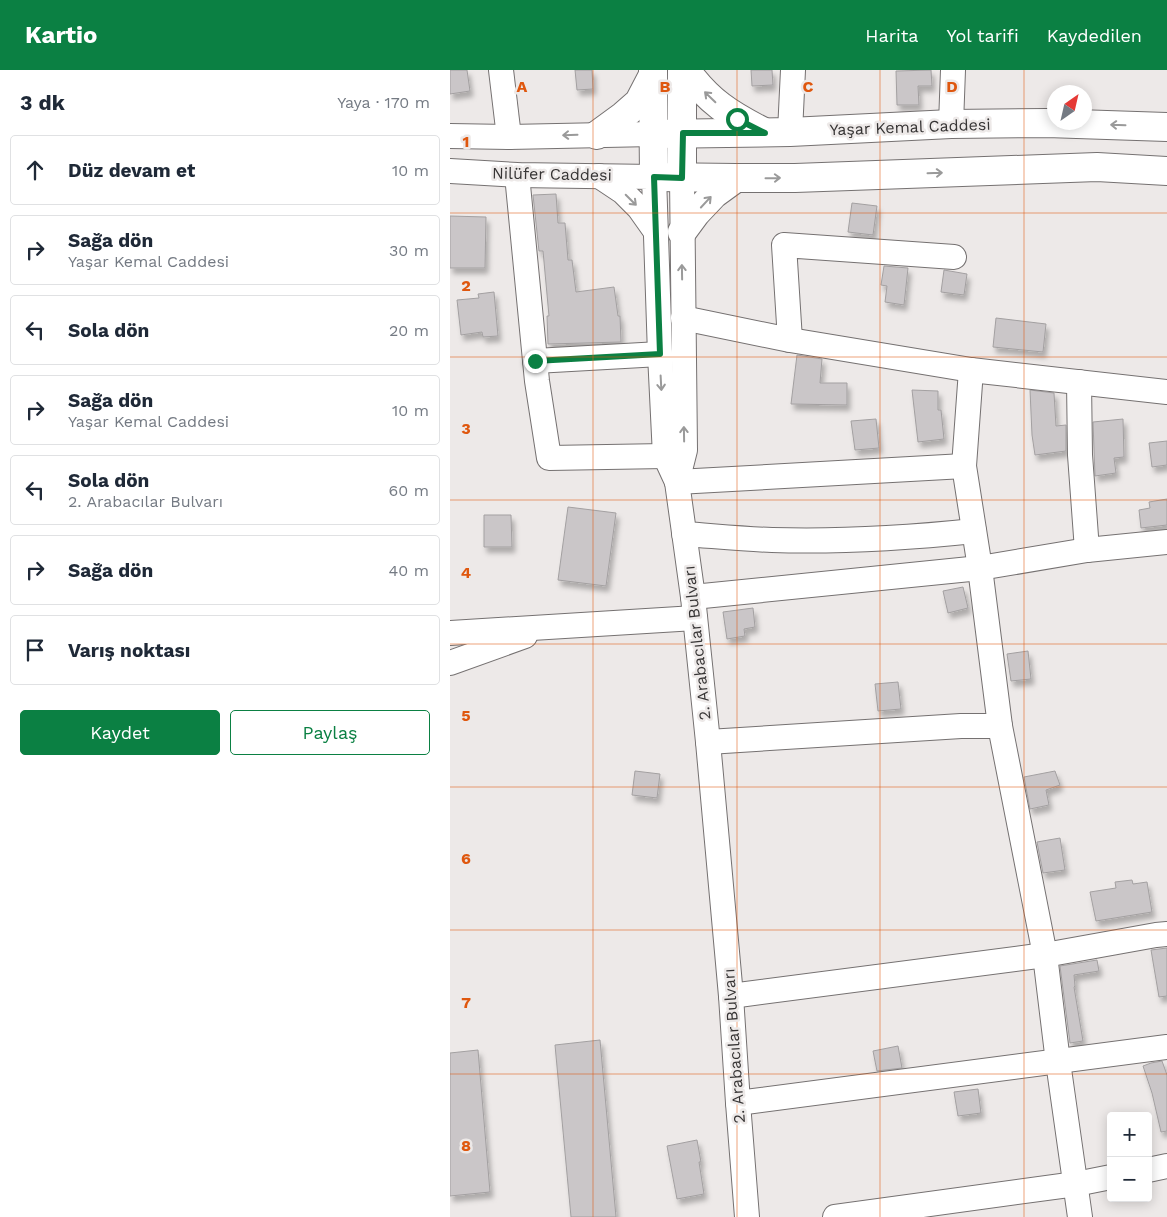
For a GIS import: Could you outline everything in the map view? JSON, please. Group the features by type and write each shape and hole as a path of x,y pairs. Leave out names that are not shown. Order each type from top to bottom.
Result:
{"main road":[{"path":"682,70 682,178"},
{"path":"686,70 697,85 737,119 778,132"},
{"path":"597,135 639,102 653,72"},
{"name":"2. Arabacılar Bulvarı","path":"653,72 654,177"},
{"name":"Yaşar Kemal Caddesi","path":"654,134 778,132 951,124 1047,123 1167,127"},
{"path":"654,177 796,178 1097,167 1167,170"},
{"path":"669,232 696,213 714,194 736,178"}],"street":[{"path":"501,70 510,137"},
{"path":"778,132 793,70"},
{"path":"951,124 953,70"},
{"path":"450,136 510,137 654,134"},
{"name":"Nilüfer Caddesi","path":"450,170 516,175 654,177"},
{"path":"516,175 535,361 549,458 665,456"},
{"path":"599,176 623,192 639,208 669,232"},
{"name":"2. Arabacılar Bulvarı","path":"654,177 669,232 660,354 665,456 677,482 694,608 731,996 747,1217"},
{"path":"682,178 669,232 683,318 684,450 677,482 964,466"},
{"path":"790,340 784,244 954,256"},
{"path":"683,318 790,340 971,370 1167,392"},
{"path":"535,361 660,354"},
{"path":"971,370 964,466 980,568 1000,726 1045,956 1080,1217"},
{"path":"1079,382 1080,455 1087,550"},
{"path":"684,534 773,540 818,540 912,537 974,531"},
{"path":"450,633 550,627 980,568 1087,550 1167,542"},
{"path":"450,663 550,627"},
{"path":"708,742 952,727 1000,726"},
{"path":"731,996 1045,956 1156,934 1167,934"},
{"path":"738,1103 1167,1047"},
{"path":"1152,1169 1167,1166"},
{"path":"835,1217 1076,1184 1107,1178"}],"building":[{"path":"450,70 467,70 470,91 450,94"},
{"path":"575,70 592,70 593,89 577,90"},
{"path":"751,70 772,70 773,85 752,86"},
{"path":"931,70 932,86 918,86 919,105 897,105 896,71"},
{"path":"556,194 558,223 565,223 568,260 572,260 576,292 614,287 618,316 620,316 621,342 548,344 547,316 549,316 543,251 539,251 533,195"},
{"path":"852,203 877,206 873,235 848,232"},
{"path":"450,216 486,217 485,268 450,268"},
{"path":"884,266 908,268 904,305 885,302 887,286 881,285"},
{"path":"944,270 967,274 964,295 941,292"},
{"path":"494,292 498,336 483,337 482,332 461,335 457,300 479,298 478,294"},
{"path":"996,318 1046,324 1043,352 993,347"},
{"path":"797,355 822,359 820,383 847,383 847,405 791,404"},
{"path":"912,390 938,391 938,410 941,410 944,439 918,442"},
{"path":"1030,390 1054,393 1056,426 1066,425 1066,451 1035,455"},
{"path":"876,419 879,448 855,450 851,421"},
{"path":"1123,419 1124,457 1114,458 1116,473 1095,476 1093,422"},
{"path":"1167,441 1167,465 1152,467 1149,443"},
{"path":"1167,499 1167,525 1141,528 1139,510 1150,508 1149,502"},
{"path":"568,507 616,513 606,586 558,580"},
{"path":"484,515 511,515 512,547 484,547"},
{"path":"963,587 968,608 948,613 943,591"},
{"path":"753,608 755,627 744,629 745,636 727,639 723,612"},
{"path":"1028,651 1031,679 1011,681 1007,654"},
{"path":"898,682 901,709 878,711 875,684"},
{"path":"635,771 660,774 657,798 632,795"},
{"path":"1055,771 1060,785 1046,790 1049,805 1030,809 1024,777"},
{"path":"1060,838 1065,870 1043,873 1037,842"},
{"path":"1132,880 1133,884 1147,882 1152,912 1096,921 1090,892 1116,888 1115,882"},
{"path":"1167,948 1167,996 1159,997 1151,950"},
{"path":"1097,960 1099,971 1074,975 1074,987 1083,1041 1070,1043 1060,966"},
{"path":"600,1040 616,1217 571,1217 555,1045"},
{"path":"898,1046 902,1068 877,1071 873,1051"},
{"path":"478,1050 490,1192 450,1196 450,1053"},
{"path":"1162,1061 1167,1075 1167,1131 1161,1132 1152,1093 1143,1066"},
{"path":"978,1089 981,1113 958,1116 954,1092"},
{"path":"697,1140 704,1194 677,1199 667,1146"}],"route":[{"path":"535,361 660,354 654,177 682,178 683,133 765,133 737,119"}]}
